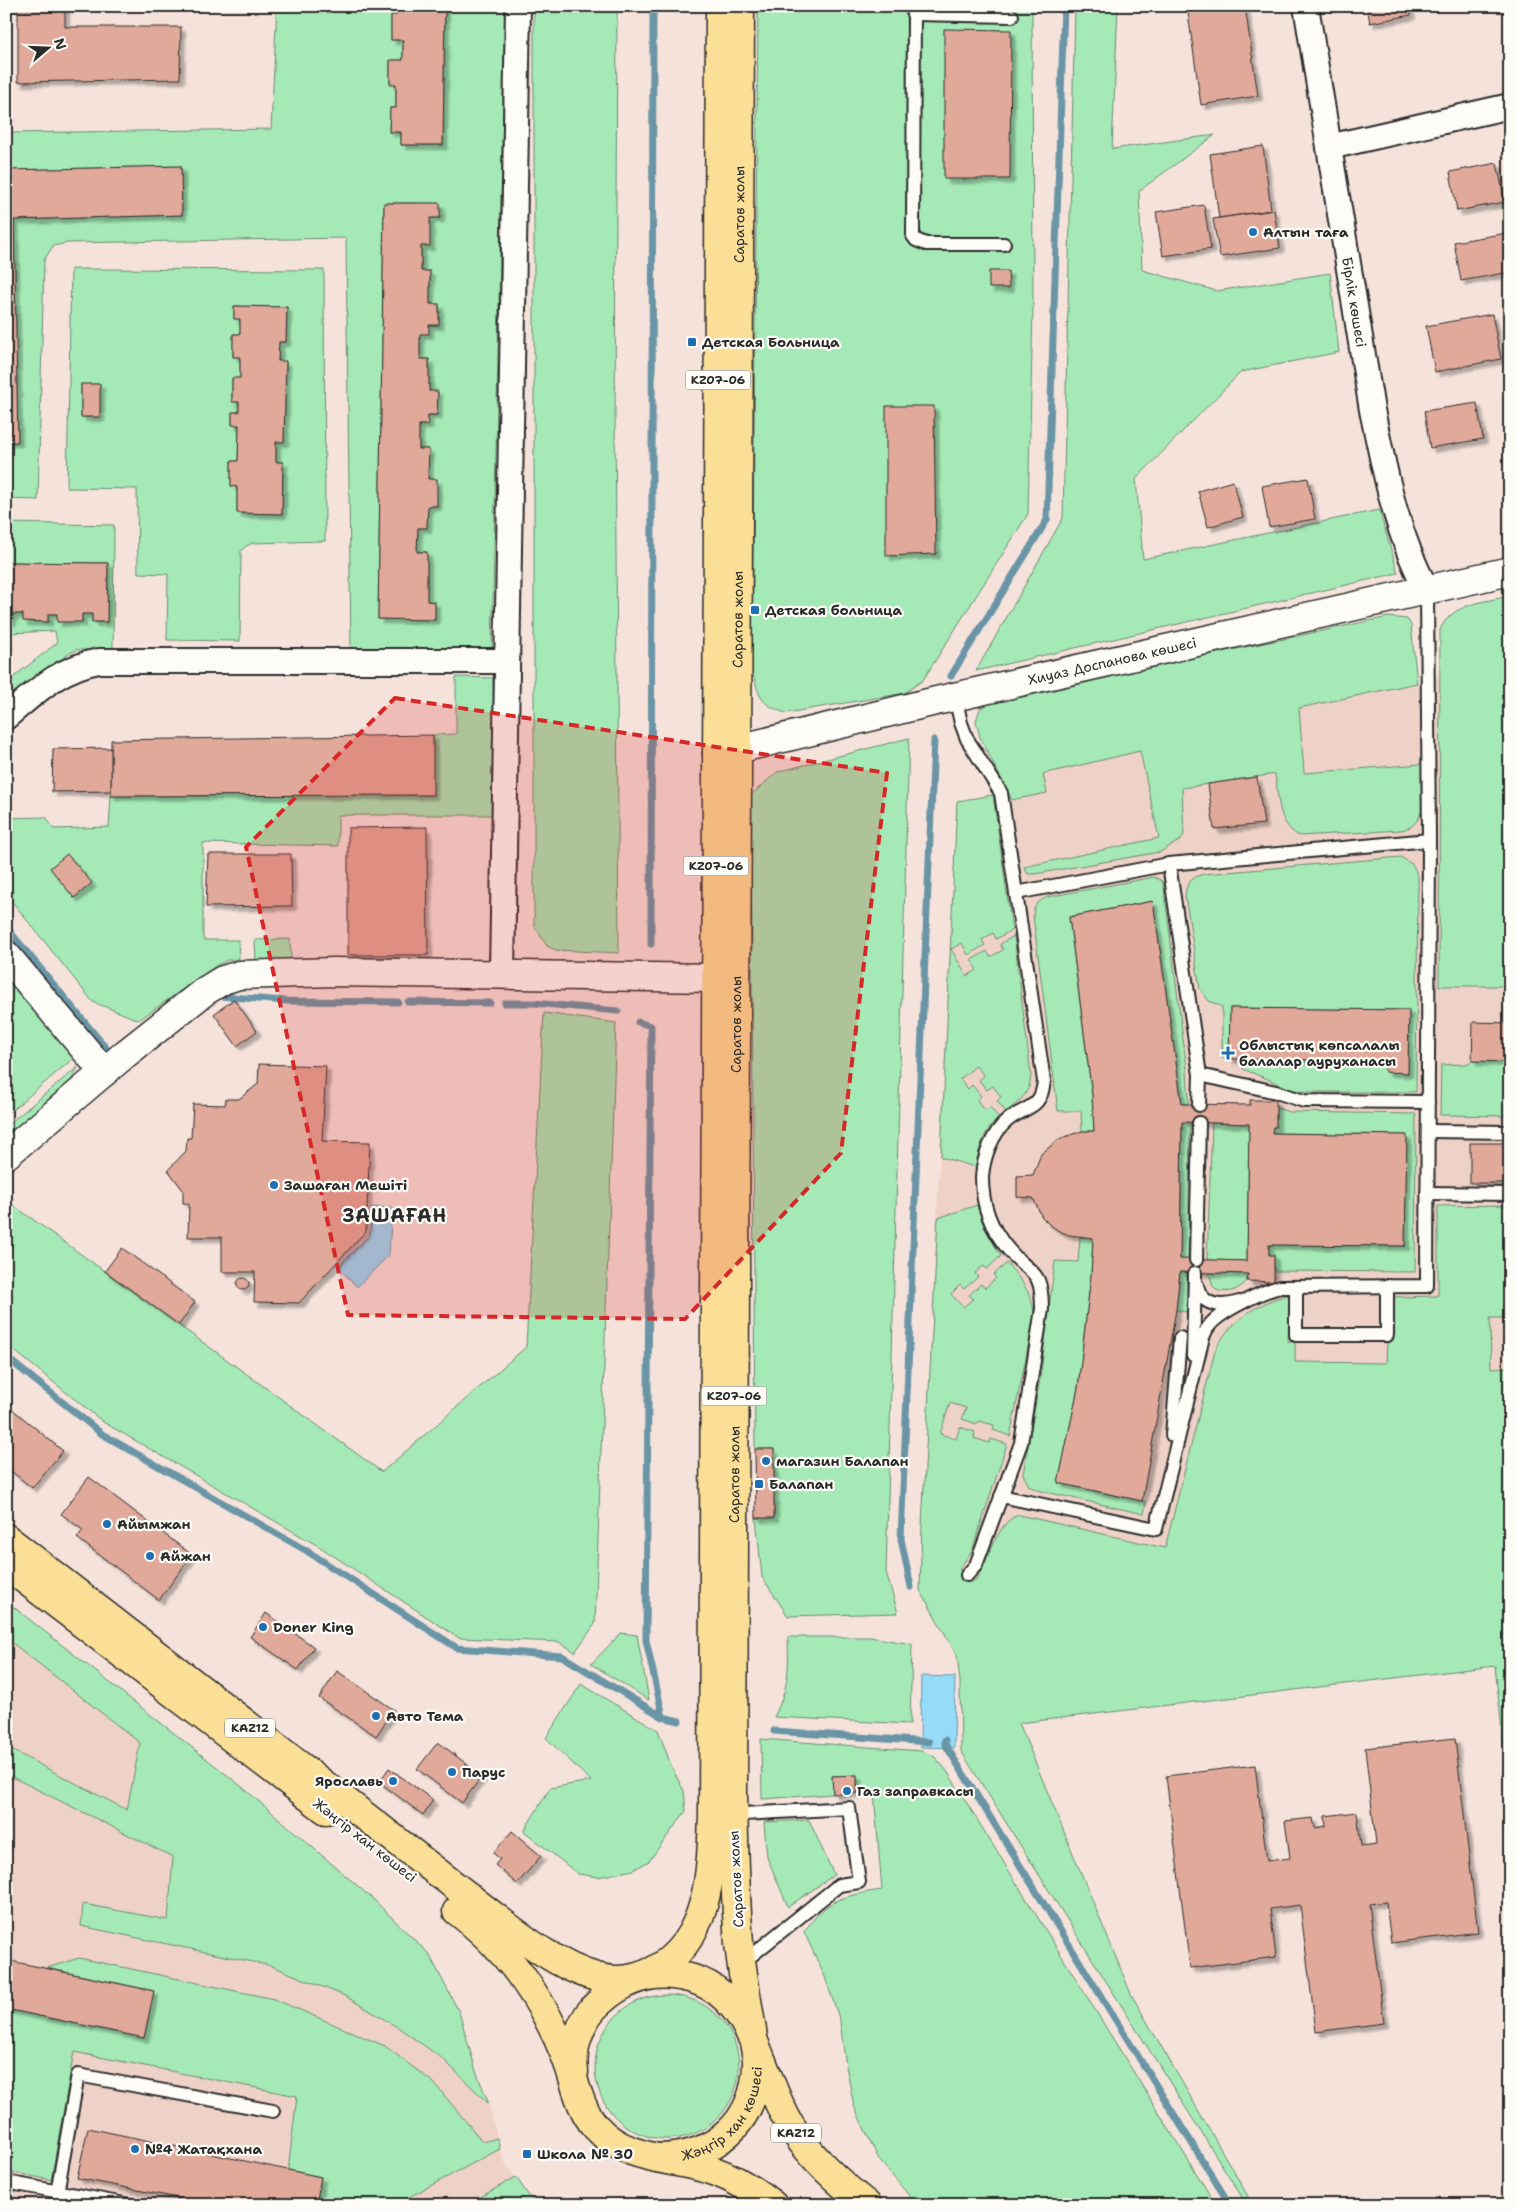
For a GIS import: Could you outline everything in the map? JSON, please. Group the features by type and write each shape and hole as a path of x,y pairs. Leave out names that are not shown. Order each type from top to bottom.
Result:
{"main road":[{"name":"Саратов жолы","path":"720,6 727,751 733,1796 737,1909 742,1963 754,2042"},
{"name":"Саратов жолы","path":"634,1979 654,1970 669,1960 688,1940 696,1927 707,1895 712,1846 716,978 727,751 740,6"},
{"name":"Хиуаз Доспанова көшесі","path":"727,751 956,696 1510,571"},
{"path":"6,955 104,1072"},
{"path":"6,1155 104,1072 205,991 231,977 257,974 333,972 716,978"},
{"name":"Жәңгір хан көшесі","path":"6,1538 514,1931 560,1962 596,1977 612,1980 667,1974 684,1976 700,1981 715,1989 739,2011 748,2026 778,2102 803,2142 839,2182 867,2205"},
{"name":"Жәңгір хан көшесі","path":"6,1565 483,1931 514,1965 536,1998 560,2044 583,2108 596,2128 614,2143 634,2154 715,2171 740,2183 773,2205"},
{"name":"Жәңгір хан көшесі","path":"575,2086 573,2064 576,2042 584,2021 597,2004 609,1994 634,1979"},
{"name":"Жәңгір хан көшесі","path":"657,2158 677,2158 696,2153 714,2145 736,2125 751,2100 756,2081 757,2061 754,2042"}],"street":[{"path":"502,974 518,6"},
{"name":"Бірлік көшесі","path":"1306,6 1372,410 1404,543 1414,568 1427,590"},
{"path":"1329,147 1510,106"},
{"path":"6,717 51,680 65,671 82,664 99,661 508,661"}],"lane":[{"path":"1004,244 926,244 916,240 913,236 914,10 1012,16"},
{"path":"1195,1270 1201,1296 1207,1302 1214,1305 1232,1304 1269,1290 1296,1287 1427,1286 1430,840 1427,590"},
{"path":"956,696 961,723 967,739 1001,793 1044,1080 1042,1094 1034,1105 1007,1120 990,1144 985,1160 982,1186 987,1213 996,1232 1008,1250 1036,1276 1042,1288 1042,1308 1021,1443 976,1565 967,1575"},
{"path":"1016,892 1169,864 1430,840"},
{"path":"1169,864 1200,1075 1199,1105"},
{"path":"1200,1075 1276,1092 1304,1101 1428,1102"},
{"path":"1193,1375 1198,1123"},
{"path":"1428,1130 1510,1132"},
{"path":"1427,1193 1510,1194"},
{"path":"1296,1287 1296,1335 1387,1335 1387,1286"},
{"path":"1001,1496 1156,1530 1203,1337 1208,1326 1215,1320 1257,1295"},
{"path":"1169,1476 1180,1338"},
{"path":"733,1796 737,1810 744,1814 849,1808 859,1882 839,1885 742,1963"},
{"path":"57,2193 78,2075 273,2111"},
{"path":"6,2182 92,2201 130,2205"}],"highlighted area":[{"path":"395,698 887,773 841,1153 685,1319 348,1315 246,847"}],"shaded area":[{"name":"Облыстық көпсалалы балалар ауруханасы","path":"1510,662 1510,1546 975,1581 959,1569 922,1525 957,801 1038,785 1034,760 1298,708"},
{"path":"6,1601 241,1786 374,1900 429,1954 459,2012 506,2164 535,2205 6,2205"}],"green space":[{"path":"277,6 397,6 397,15 391,16 391,40 403,40 403,60 390,60 390,84 396,84 396,108 390,108 389,132 401,132 401,145 443,145 445,6 505,6 492,650 351,651 346,238 67,243 53,246 44,260 38,500 6,499 6,442 18,441 14,220 182,215 181,166 6,170 6,131 9,133 271,129","holes":["384,203 417,203 440,218 430,218 421,246 421,271 430,271 430,304 439,304 439,325 429,325 420,334 420,359 429,359 429,391 438,392 437,415 428,415 428,425 419,425 419,449 429,449 428,479 436,479 437,506 428,506 427,528 418,528 417,552 427,552 427,601 435,602 435,620 378,619"]},
{"path":"534,6 572,6 572,14 617,9 615,414 619,953 556,950 547,946 534,925"},
{"path":"758,6 1032,6 1033,308 1028,514 923,680 905,693 786,713 777,710 765,702 756,686 752,670"},
{"path":"1075,6 1118,6 1112,149 1215,135 1139,191 1142,270 1217,291 1330,273 1339,352 1241,372 1136,479 1143,559 1379,510 1398,573 976,671 1063,518"},
{"path":"71,269 324,270 325,541 253,543 241,551 240,641 167,640 168,574 138,573 137,489 67,488","holes":["234,306 287,307 286,342 279,342 278,361 286,362 284,442 276,442 276,462 283,462 282,514 237,513 237,487 231,486 231,461 238,461 239,425 232,424 232,412 239,412 239,402 232,401 232,379 240,378 240,357 233,357 233,334 240,334 240,319 234,319","100,384 100,417 81,417 81,385"]},
{"path":"6,523 114,525 113,649 76,650 68,654 6,704 6,683 57,643 55,631 6,633 6,621 11,621 12,614 23,614 24,621 48,622 48,614 57,614 82,622 82,614 92,614 92,622 107,622 108,563 6,562"},
{"path":"1510,596 1510,986 1439,986 1440,630 1445,621 1460,609 1480,602"},
{"path":"1388,617 1407,619 1411,625 1417,683 1299,708 1304,773 1422,764 1423,804 1417,821 1411,827 1401,830 1299,836 1292,831 1283,817 1275,774 1182,788 1184,834 1181,840 1160,852 1028,874 1024,867 1159,838 1140,751 1043,774 1047,793 1012,800 980,737 976,721 980,709 991,702 1004,698"},
{"path":"456,677 493,678 495,815 338,815 338,846 203,843 203,940 238,940 239,959 228,960 217,965 139,1020 93,1002 6,894 6,818 46,817 54,829 109,827 111,796 432,795 433,735 456,734"},
{"path":"909,738 886,1572 898,1613 788,1616 762,1577 756,1518 774,1518 774,1449 755,1449 751,795 777,772"},
{"path":"993,795 1012,930 996,939 993,933 982,940 985,945 968,955 962,943 951,949 967,976 977,970 971,960 987,951 990,957 1003,950 1000,944 1014,936 1031,1075 1029,1088 1020,1100 1006,1112 997,1101 1001,1097 993,1086 987,1090 979,1080 984,1076 976,1066 960,1079 968,1089 972,1085 981,1096 977,1100 985,1110 990,1107 999,1118 986,1134 975,1167 941,1157 957,801"},
{"path":"1401,857 1413,865 1418,877 1416,1092 1311,1092 1294,1090 1243,1069 1242,1059 1385,1061 1385,1072 1408,1073 1409,1010 1230,1008 1229,1059 1222,1058 1222,1007 1209,1001 1200,989 1185,895 1191,881 1204,874"},
{"path":"1154,877 1162,881 1164,888 1187,1070 1189,1104 1182,1104 1153,901 1069,917 1092,1095 1094,1131 1082,1131 1081,1111 1058,1111 1033,916 1034,909 1038,902 1047,897"},
{"path":"290,939 291,961 256,961 255,940"},
{"path":"6,971 75,1057 10,1112 6,1107"},
{"path":"544,1013 616,1023 595,1624 575,1652 559,1642 459,1638 320,1547 103,1422 6,1344 6,1200 382,1472 526,1347"},
{"path":"1472,1061 1510,1062 1510,1116 1440,1115 1441,1065 1466,1064"},
{"path":"78,1067 69,1085 6,1138 6,1126"},
{"path":"1276,1108 1290,1112 1416,1114 1415,1272 1274,1271 1274,1256 1269,1255 1269,1245 1405,1246 1406,1135 1272,1133 1273,1127 1276,1127"},
{"path":"1182,1122 1190,1123 1188,1260 1180,1259"},
{"path":"1212,1123 1249,1124 1247,1261 1207,1260"},
{"path":"977,1205 984,1227 1001,1256 987,1269 983,1266 975,1273 978,1277 964,1289 960,1285 951,1294 963,1307 973,1299 969,1295 981,1284 985,1288 996,1278 993,1275 1007,1263 1022,1282 1029,1295 1034,1317 1010,1436 993,1430 994,1425 979,1421 977,1424 962,1419 966,1408 950,1403 940,1434 956,1439 960,1427 975,1432 974,1438 989,1443 991,1439 1007,1444 972,1551 959,1569 975,1581 999,1533 1011,1519 1019,1515 1165,1548 1215,1351 1220,1341 1236,1322 1267,1302 1290,1295 1288,1342 1295,1342 1295,1362 1386,1363 1387,1341 1393,1341 1394,1297 1438,1296 1438,1206 1510,1205 1510,1318 1490,1318 1491,1368 1510,1367 1510,1805 1495,1666 1019,1723 1131,1994 1253,2205 1247,2205 961,1751 960,1681 957,1655 920,1590 938,1218"},
{"path":"1080,1237 1093,1238 1091,1275 1078,1388 1058,1483 1146,1502 1144,1514 1037,1490 1029,1486 1023,1474 1040,1379 1055,1261 1078,1262"},
{"path":"1180,1272 1187,1272 1187,1312 1176,1310"},
{"path":"1209,1273 1248,1274 1247,1281 1240,1287 1223,1292 1218,1291 1213,1286"},
{"path":"6,1601 241,1786 374,1900 429,1954 459,2012 476,2071 489,2104 443,2059 399,2028 345,1996 272,1966 81,1926 83,1904 168,1920 173,1857 6,1774 6,1747 127,1810 140,1743 6,1638"},
{"path":"621,1633 637,1635 649,1700 591,1664"},
{"path":"788,1637 870,1637 912,1644 910,1724 774,1717 783,1696 787,1678"},
{"path":"581,1684 658,1730 672,1768 684,1791 686,1811 649,1861 633,1870 598,1877 578,1874 524,1831 550,1788 591,1781 546,1738"},
{"path":"761,1739 922,1751 935,1757 947,1771 1216,2205 917,2205 879,2160 854,2106 840,2021 825,1977 804,1932 820,1912 837,1900 857,1894 882,1890 874,1792 857,1793 857,1775 833,1776 833,1794 762,1799"},
{"path":"809,1820 834,1875 788,1907 767,1857 764,1822"},
{"path":"79,1958 274,1999 385,2046 434,2083 483,2142 497,2138 500,2149 394,2205 316,2205 321,2177 288,2170 297,2096 74,2052 51,2180 6,2171 6,2009 144,2038 154,1991 47,1968"},
{"path":"667,1995 695,2000 718,2016 734,2039 739,2067 734,2095 718,2118 695,2134 667,2139 639,2134 616,2118 600,2095 595,2067 600,2039 616,2016 639,2000"},
{"path":"516,2177 535,2205 466,2205"}],"water":[{"path":"372,1207 392,1208 389,1255 357,1287 338,1267 370,1235"},
{"path":"921,1676 955,1677 954,1748 920,1747"}],"building":[{"path":"18,6 65,6 65,27 181,27 180,79 18,82"},
{"path":"397,6 445,6 443,145 401,145 401,132 389,132 390,108 396,108 396,84 390,84 390,60 403,60 403,40 391,40 391,15 397,15"},
{"path":"1187,6 1245,6 1258,96 1201,105"},
{"path":"1367,6 1409,6 1411,15 1370,23"},
{"path":"944,29 1011,30 1010,179 944,179"},
{"path":"1263,146 1271,210 1219,218 1210,154"},
{"path":"1497,163 1505,202 1457,211 1450,172"},
{"path":"181,166 182,215 14,220 18,442 6,442 6,170"},
{"path":"384,203 440,203 440,218 430,218 430,246 421,246 421,271 430,271 430,304 439,304 439,325 429,325 429,334 420,334 420,359 429,359 429,391 438,391 437,415 428,415 428,425 419,425 419,449 429,449 428,479 437,479 437,506 428,506 427,528 418,528 417,552 427,552 427,601 435,602 435,620 378,619"},
{"path":"1204,205 1211,249 1163,256 1156,212"},
{"path":"1274,210 1280,248 1220,257 1213,219"},
{"path":"1507,233 1510,246 1510,272 1461,281 1454,242"},
{"path":"989,271 1008,271 1009,288 989,288"},
{"path":"234,306 287,307 286,342 279,342 278,361 286,361 284,442 276,442 276,462 283,462 282,514 237,513 237,487 231,486 231,461 238,461 239,425 232,425 232,412 239,412 239,402 232,402 232,378 240,378 240,357 233,357 233,334 240,334 240,319 234,319"},
{"path":"1492,314 1501,359 1435,372 1426,326"},
{"path":"81,384 100,384 100,417 81,417"},
{"path":"1477,403 1483,439 1430,448 1424,411"},
{"path":"886,406 934,406 936,554 886,556"},
{"path":"1308,478 1315,519 1269,527 1262,486"},
{"path":"1233,481 1243,517 1208,527 1198,491"},
{"path":"6,562 108,563 107,622 92,622 92,614 82,614 82,622 57,622 57,614 48,614 48,622 23,621 23,614 12,614 12,621 6,621"},
{"path":"433,735 433,795 111,796 111,740"},
{"path":"111,748 111,791 52,792 53,749"},
{"path":"1257,777 1264,824 1214,829 1208,784"},
{"path":"427,827 428,955 348,955 348,828"},
{"path":"67,854 92,883 74,898 50,868"},
{"path":"208,854 291,854 292,906 206,907"},
{"path":"1153,901 1182,1104 1250,1105 1250,1100 1276,1100 1276,1127 1273,1127 1272,1133 1407,1135 1405,1246 1269,1245 1269,1255 1274,1255 1274,1282 1247,1281 1248,1274 1180,1272 1176,1310 1142,1501 1058,1483 1078,1388 1091,1275 1093,1238 1069,1235 1059,1231 1042,1217 1033,1198 1017,1197 1017,1176 1033,1175 1041,1154 1059,1139 1082,1131 1094,1131 1092,1095 1069,917","holes":["1182,1122 1249,1124 1247,1261 1180,1259"]},
{"path":"234,999 257,1031 237,1046 214,1014"},
{"path":"1230,1008 1409,1010 1408,1073 1385,1072 1385,1061 1229,1059"},
{"path":"1473,1022 1510,1023 1510,1062 1472,1061"},
{"name":"Зашаған Мешіті","path":"259,1064 326,1066 322,1141 370,1142 366,1231 299,1303 254,1302 255,1272 222,1272 222,1237 188,1237 189,1204 183,1203 183,1190 168,1170 186,1151 187,1138 191,1138 193,1104 225,1105 226,1099 239,1099 258,1084"},
{"path":"1470,1143 1510,1143 1510,1183 1470,1183"},
{"path":"122,1248 195,1302 179,1325 105,1271"},
{"path":"241,1278 245,1278 249,1284 245,1290 241,1290 237,1286 237,1282"},
{"path":"12,1409 63,1451 32,1488 6,1467 6,1416"},
{"path":"755,1449 774,1449 774,1518 756,1518"},
{"path":"89,1477 192,1555 159,1600 77,1538 83,1530 61,1514"},
{"path":"266,1613 314,1647 298,1670 250,1637"},
{"path":"337,1671 394,1710 376,1736 319,1698"},
{"path":"1455,1738 1478,1932 1391,1943 1386,1902 1369,1904 1384,2023 1316,2032 1300,1905 1270,1909 1276,1957 1190,1968 1166,1776 1255,1765 1267,1861 1290,1858 1285,1821 1313,1818 1315,1828 1326,1826 1325,1816 1357,1812 1361,1846 1376,1844 1365,1748"},
{"path":"438,1742 482,1776 462,1803 417,1769"},
{"path":"389,1768 433,1800 423,1815 379,1782"},
{"path":"857,1775 857,1793 833,1794 832,1776"},
{"path":"512,1831 541,1856 517,1884 495,1865 500,1859 493,1853"},
{"path":"6,1960 154,1991 144,2038 6,2009"},
{"name":"№4 Жатақхана","path":"88,2128 321,2177 316,2205 213,2205 77,2178"}],"waterway":[{"path":"651,944 653,6"},
{"path":"951,676 1047,520 1064,6"},
{"path":"911,1587 901,1539 934,740"},
{"path":"6,927 106,1048"},
{"path":"215,999 218,996 287,1001 398,1002"},
{"path":"408,1002 490,1003"},
{"path":"505,1003 534,1003 618,1011"},
{"path":"638,1022 651,1026 646,1640 663,1717 679,1721"},
{"path":"6,1357 102,1434 307,1551 457,1648 562,1656 663,1717"},
{"path":"774,1731 929,1742"},
{"path":"945,1740 945,1744 1230,2205"}],"place":[{"name":"Алтын таға","path":"1253,232"},
{"name":"Детская Больница","path":"692,342"},
{"name":"Детская больница","path":"755,610"},
{"name":"Облыстық көпсалалы балалар ауруханасы","path":"1228,1053"},
{"name":"Зашаған Мешіті","path":"274,1185"},
{"name":"магазин Балапан","path":"766,1461"},
{"name":"Балапан","path":"759,1484"},
{"name":"Айымжан","path":"107,1524"},
{"name":"Айжан","path":"150,1556"},
{"name":"Doner King","path":"263,1627"},
{"name":"Авто Тема","path":"376,1716"},
{"name":"Парус","path":"452,1772"},
{"name":"Ярославь","path":"393,1781"},
{"name":"Газ заправкасы","path":"847,1791"},
{"name":"№4 Жатақхана","path":"135,2149"},
{"name":"Школа № 30","path":"527,2154"}],"district":[{"name":"ЗАШАҒАН","path":"395,1215"}]}
